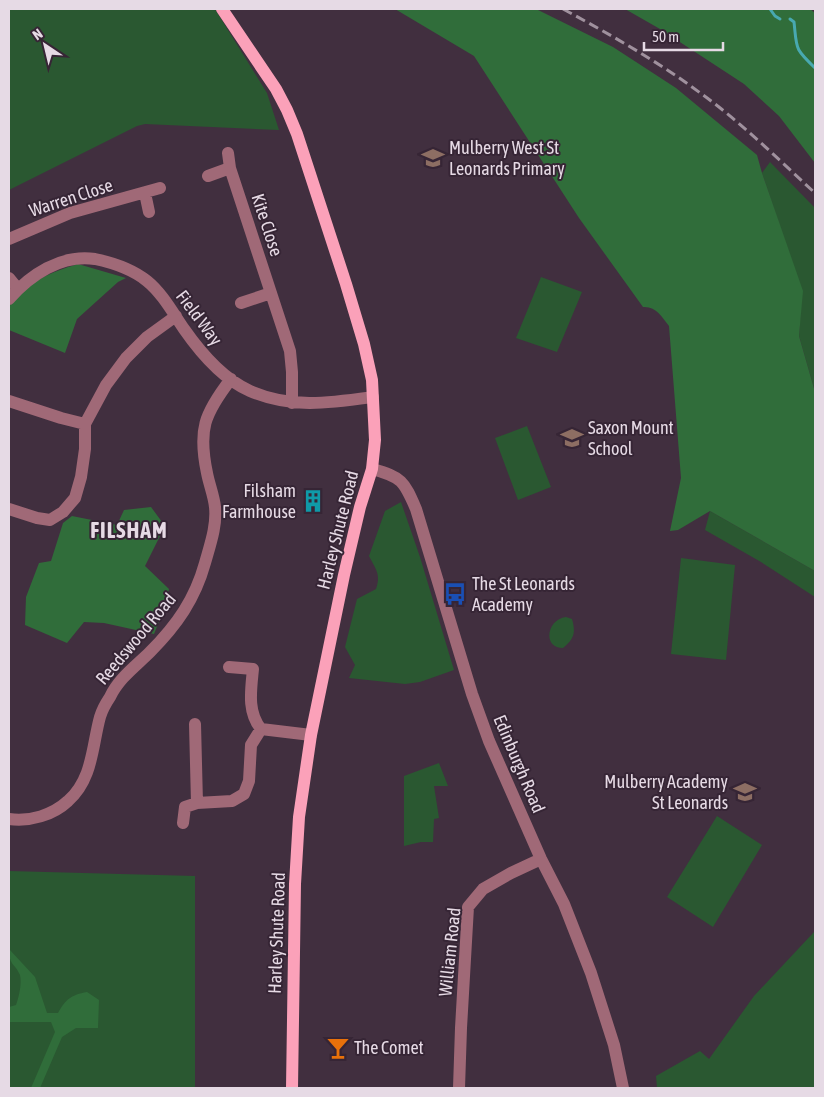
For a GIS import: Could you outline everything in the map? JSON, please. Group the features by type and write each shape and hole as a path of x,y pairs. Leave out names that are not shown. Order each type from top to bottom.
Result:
{"main road":[{"name":"Harley Shute Road","path":"222,9 276,89 297,134 358,327 372,380 376,440 372,470 360,507 344,575 311,735 299,817 295,884 292,1088"}],"street":[{"name":"Kite Close","path":"228,152 230,168 290,351 292,403"},
{"path":"208,176 230,168"},
{"name":"Warren Close","path":"9,239 70,213 160,188"},
{"path":"145,193 148,212"},
{"name":"Field Way","path":"9,299 36,274 55,264 71,259 87,258 107,262 135,272 149,282 212,363 249,391 292,403 308,404 373,397"},
{"path":"9,278 18,289"},
{"path":"241,303 271,293"},
{"path":"9,509 50,520 63,512 75,498 81,476 85,424 106,385 126,358 147,337 176,316"},
{"name":"Reedswood Road","path":"9,819 19,821 45,816 68,801 84,781 93,755 100,717 111,694 123,677 151,651 176,623 190,603 204,566 214,529 215,507 202,444 204,425 219,396 231,379"},
{"path":"9,401 85,424"},
{"name":"Edinburgh Road","path":"372,470 400,479 407,488 416,509 472,694 489,741 541,859 564,904 591,973 614,1044 623,1088"},
{"path":"229,667 253,669 252,715 261,729"},
{"path":"195,724 197,803"},
{"path":"261,729 311,735"},
{"path":"183,823 185,806 197,803 232,801 244,794 249,781 251,745 261,729"},
{"name":"William Road","path":"459,1088 468,907 482,889 541,859"}],"green space":[{"path":"9,9 215,9 267,93 279,130 145,124 137,126 9,190"},
{"path":"395,9 536,9 613,47 676,88 757,155 803,291 799,336 815,392 815,571 710,511 678,530 670,531 681,478 669,326 655,310 643,307 579,218 474,56"},
{"path":"625,9 810,9 815,13 815,163 779,116 744,84 660,29"},
{"path":"770,162 815,208 815,392 799,336 802,291 762,173"},
{"path":"78,264 126,278 118,282 77,319 65,353 9,330 9,303 17,295 32,283"},
{"path":"541,277 582,292 557,352 516,338"},
{"path":"527,426 551,487 518,500 495,438"},
{"path":"401,502 420,557 454,670 420,682 405,684 349,678 355,665 345,647 357,599 376,589 378,579 377,572 369,556 385,511"},
{"path":"151,507 165,526 145,566 169,589 165,607 154,634 104,623 84,622 67,643 25,625 26,597 39,563 51,561 63,523 72,516 117,525 124,510"},
{"path":"710,511 815,571 815,597 761,562 705,530"},
{"path":"681,558 735,565 726,660 671,654"},
{"path":"566,617 572,619 573,635 570,642 563,648 556,647 550,639 551,628 560,619"},
{"path":"439,763 448,786 434,786 439,818 434,819 433,842 421,842 404,846 404,776"},
{"path":"717,816 762,845 713,927 667,897"},
{"path":"9,871 195,876 195,1088 9,1088"},
{"path":"814,932 815,1088 657,1088 656,1076 700,1051 709,1059 754,996"},
{"path":"9,949 35,977 47,1013 58,1013 70,998 81,993 87,992 99,1000 98,1028 76,1028 62,1037 40,1088 31,1088 55,1032 51,1022 9,1022 9,1007 16,1005 21,982 18,971 11,962"}],"waterway":[{"path":"770,9 780,19"},
{"path":"790,19 794,22 800,52 815,68"}],"railway":[{"path":"563,9 635,49 703,95 747,130 815,193"}],"place":[{"name":"Mulberry West St Leonards Primary","path":"433,158"},
{"name":"Saxon Mount School","path":"572,438"},
{"name":"Filsham Farmhouse","path":"313,501"},
{"name":"The St Leonards Academy","path":"455,594"},
{"name":"Mulberry Academy St Leonards","path":"745,792"},
{"name":"The Comet","path":"338,1048"}],"district":[{"name":"FILSHAM","path":"129,530"}]}
